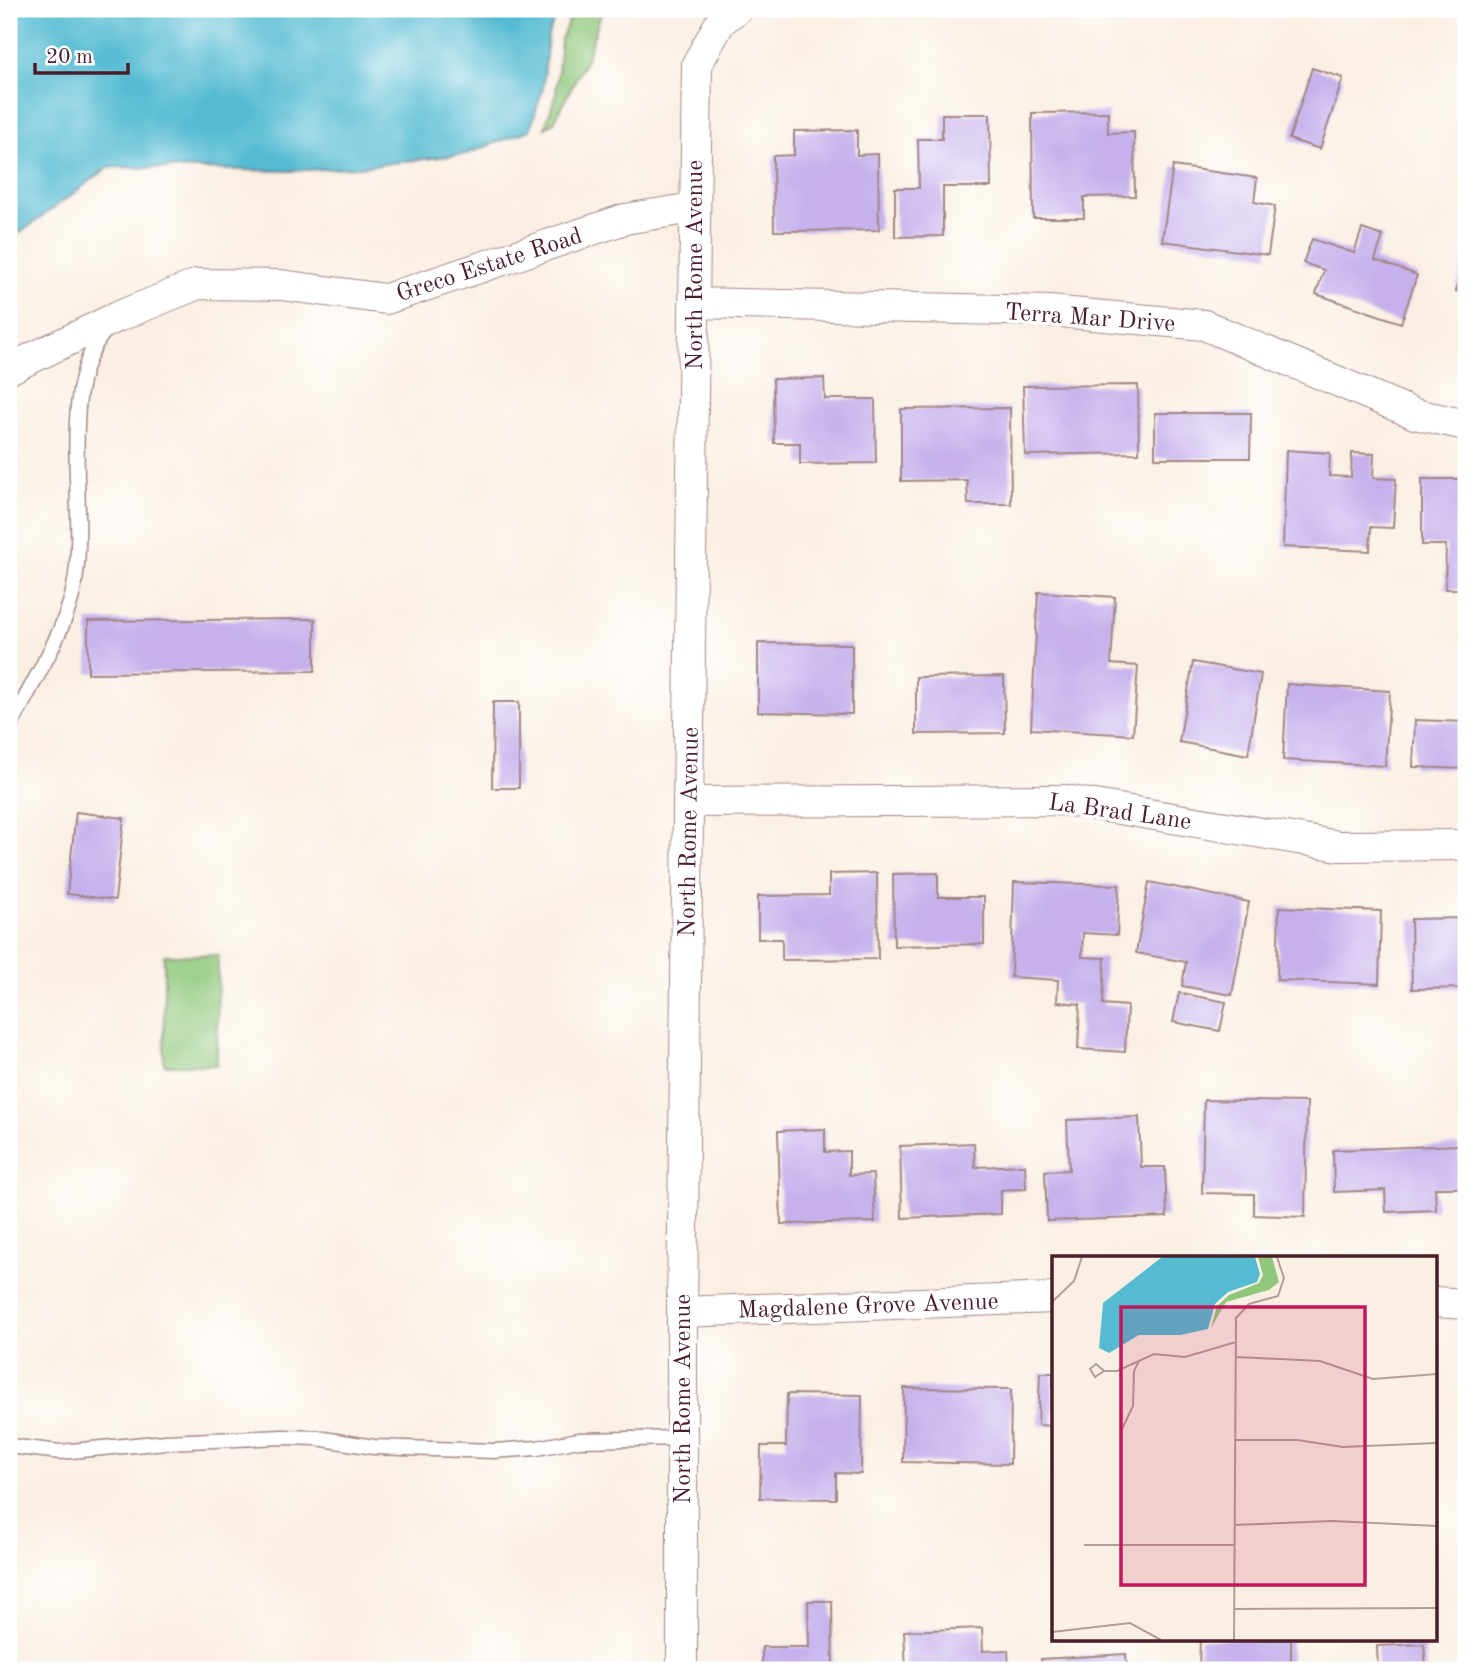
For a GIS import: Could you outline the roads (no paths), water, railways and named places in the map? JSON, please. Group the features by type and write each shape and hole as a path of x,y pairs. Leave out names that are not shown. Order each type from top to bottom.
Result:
{"street":[{"name":"North Rome Avenue","path":"681,1670 682,1312 695,303 693,208 697,64 721,21 737,9"},
{"name":"Greco Estate Road","path":"9,369 117,317 198,284 281,285 386,299 625,219 693,208"},
{"name":"Terra Mar Drive","path":"695,303 1048,312 1204,325 1415,414 1466,425"},
{"name":"La Brad Lane","path":"688,802 1065,800 1339,846 1466,845"},
{"name":"Magdalene Grove Avenue","path":"682,1312 1052,1298"},
{"path":"1436,1302 1466,1304"}],"lane":[{"path":"9,730 55,643 72,595 80,542 80,385 94,344 117,317"},
{"path":"9,1446 60,1452 166,1442 283,1437 317,1438 373,1447 494,1451 537,1448 579,1440 682,1438"}],"water":[{"path":"9,9 559,9 548,35 543,88 530,130 466,154 359,167 289,171 109,167 9,241"}]}
